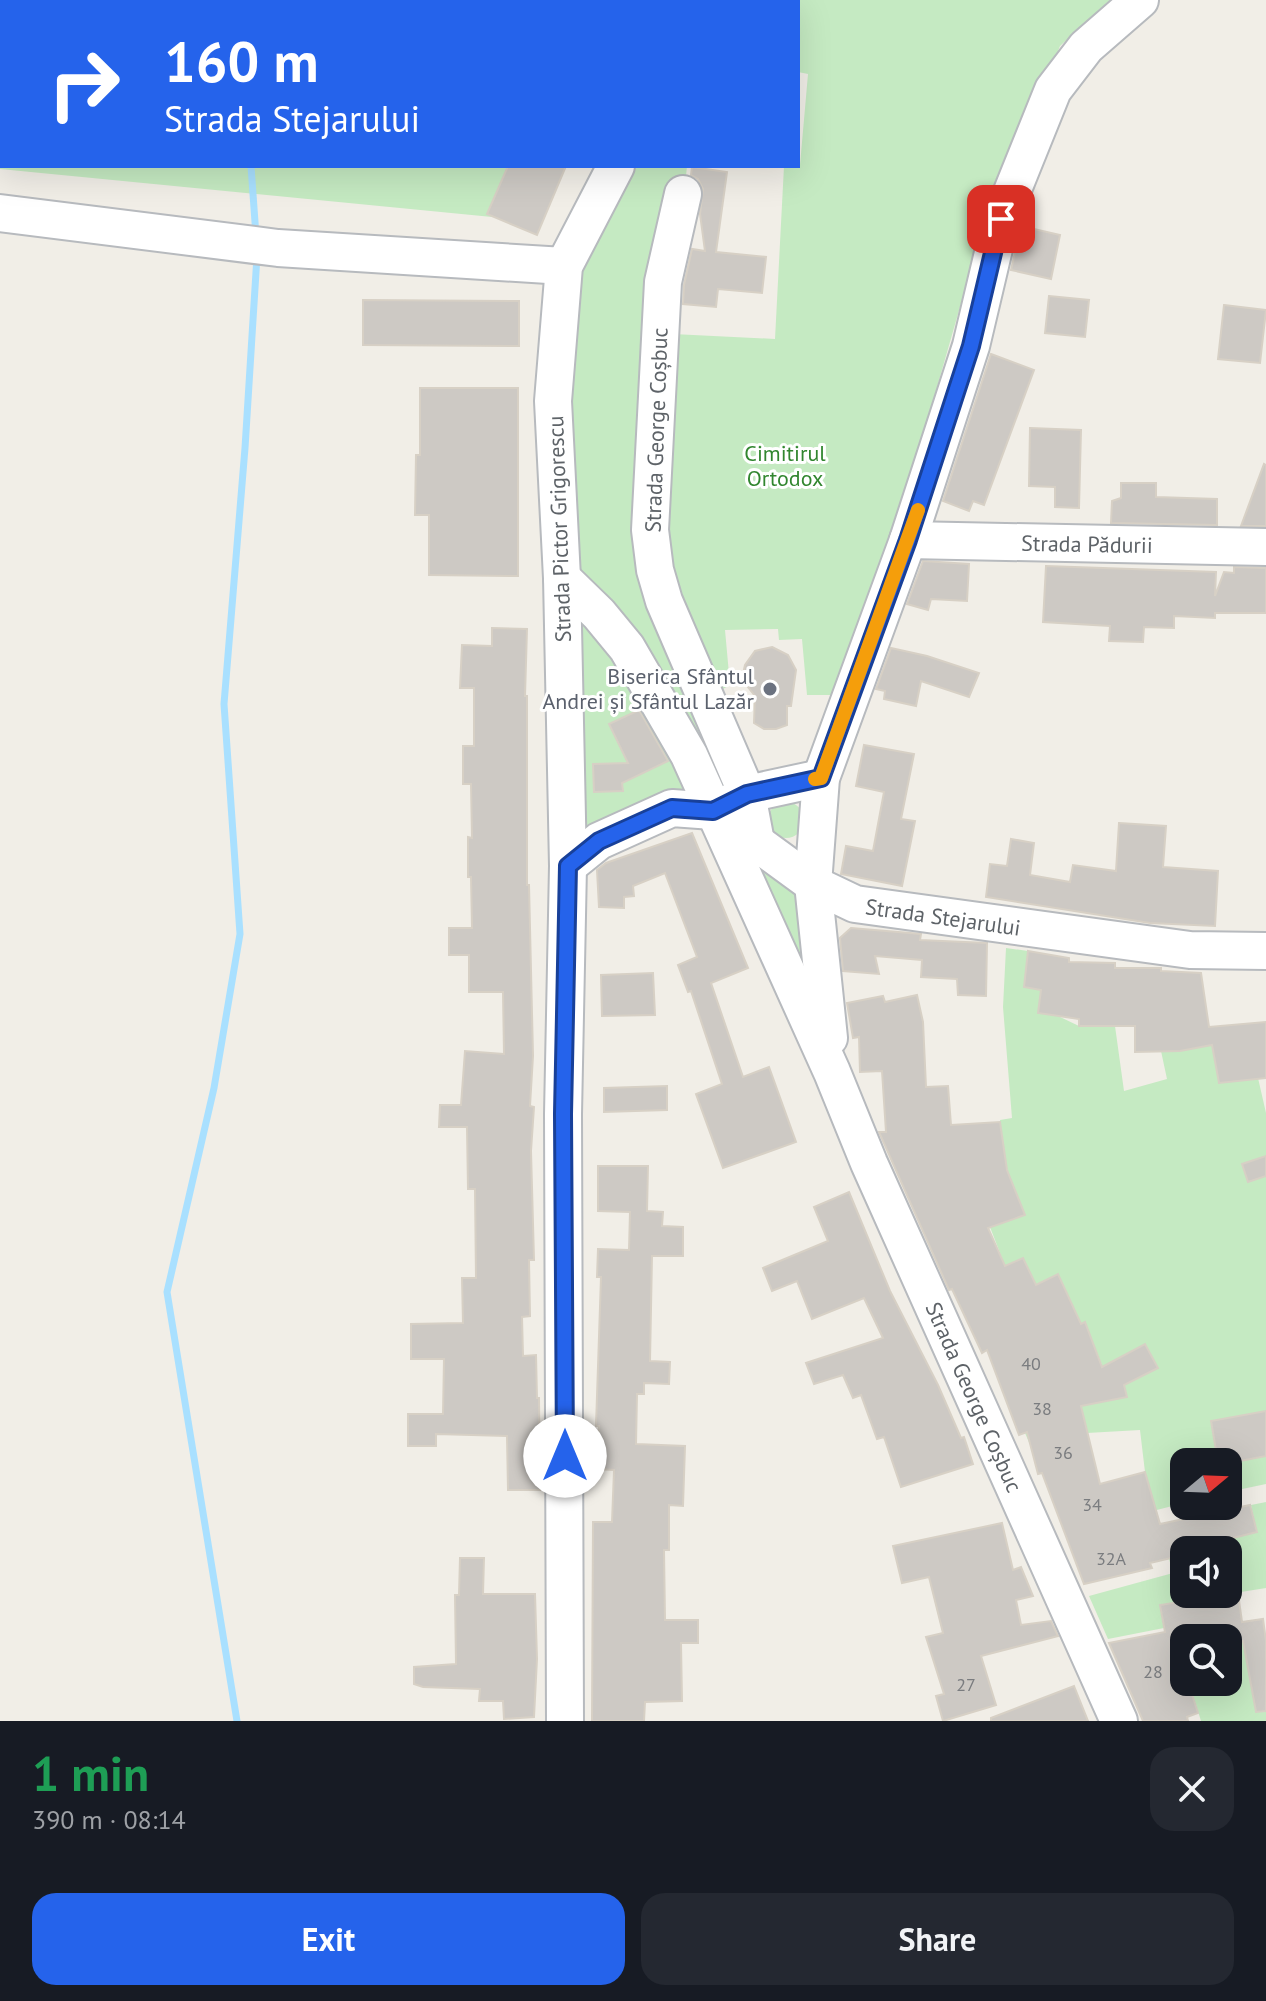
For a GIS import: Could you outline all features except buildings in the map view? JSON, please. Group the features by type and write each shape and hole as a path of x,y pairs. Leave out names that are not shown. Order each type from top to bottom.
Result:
{"street":[{"name":"Strada George Coșbuc","path":"832,1072 813,884 821,778 908,540 971,346 1001,219 1053,90 1086,47 1140,0"},
{"name":"Strada Pictor Grigorescu","path":"565,1721 563,1114 568,866 562,578 553,401 564,266 615,168"},
{"name":"Strada George Coșbuc","path":"683,194 663,282 650,530 655,570 664,601 747,794 756,842"},
{"path":"0,213 278,248 564,266"},
{"name":"Strada Pădurii","path":"908,540 1266,547"},
{"name":"Strada George Coșbuc","path":"562,578 599,614 627,648 689,755 1119,1721"},
{"path":"568,866 599,841 672,808 713,811 747,794 821,778"},
{"name":"Strada Stejarului","path":"713,811 813,884 855,904 1190,950 1266,951"}],"green space":[{"name":"Cimitirul Ortodox","path":"800,0 1110,0 1060,46 970,272 911,478 831,695 807,695 802,639 779,640 778,629 725,630 730,685 714,694 664,576 673,334 775,339 784,168 800,168 808,74 800,72"},
{"name":"Cimitirul Ortodox","path":"0,168 557,168 523,220"},
{"path":"615,168 687,168 650,529 728,751 695,768 813,884 832,1072 713,811 568,866 564,266"},
{"path":"786,802 799,807 804,820 799,833 786,838 773,833 768,820 773,807"},
{"path":"1006,948 1028,951 1024,986 1041,990 1038,1013 1058,1016 1079,1026 1115,1026 1124,1091 1167,1079 1161,1051 1212,1045 1219,1083 1258,1078 1266,1113 1266,1484 1242,1489 1242,1448 1170,1448 1170,1507 1110,1522 1145,1472 1140,1430 1087,1433 1031,1447 1025,1433 1064,1384 1102,1365 1085,1323 1033,1342 1067,1293 1058,1275 1036,1285 1023,1258 1005,1266 990,1227 1024,1214 1007,1169 1000,1120 1012,1118 1003,1007"},
{"path":"1266,1502 1266,1588 1242,1592 1241,1536 1257,1532 1251,1505"},
{"path":"1170,1574 1170,1603 1160,1605 1164,1628 1108,1639 1089,1596"},
{"path":"1266,1638 1266,1721 1201,1721 1193,1696 1242,1696 1242,1642"}],"waterway":[{"path":"251,168 256,236"},
{"path":"237,1721 167,1292 214,1088 240,934 224,704 257,256"}],"slow traffic":[{"path":"815,779 821,778 918,510"}],"place":[{"name":"Biserica Sfântul Andrei și Sfântul Lazăr","path":"770,689"}],"route":[{"path":"565,1456 563,1114 568,866 599,841 672,808 713,811 747,794 821,778 908,540 971,346 1001,219"}]}
